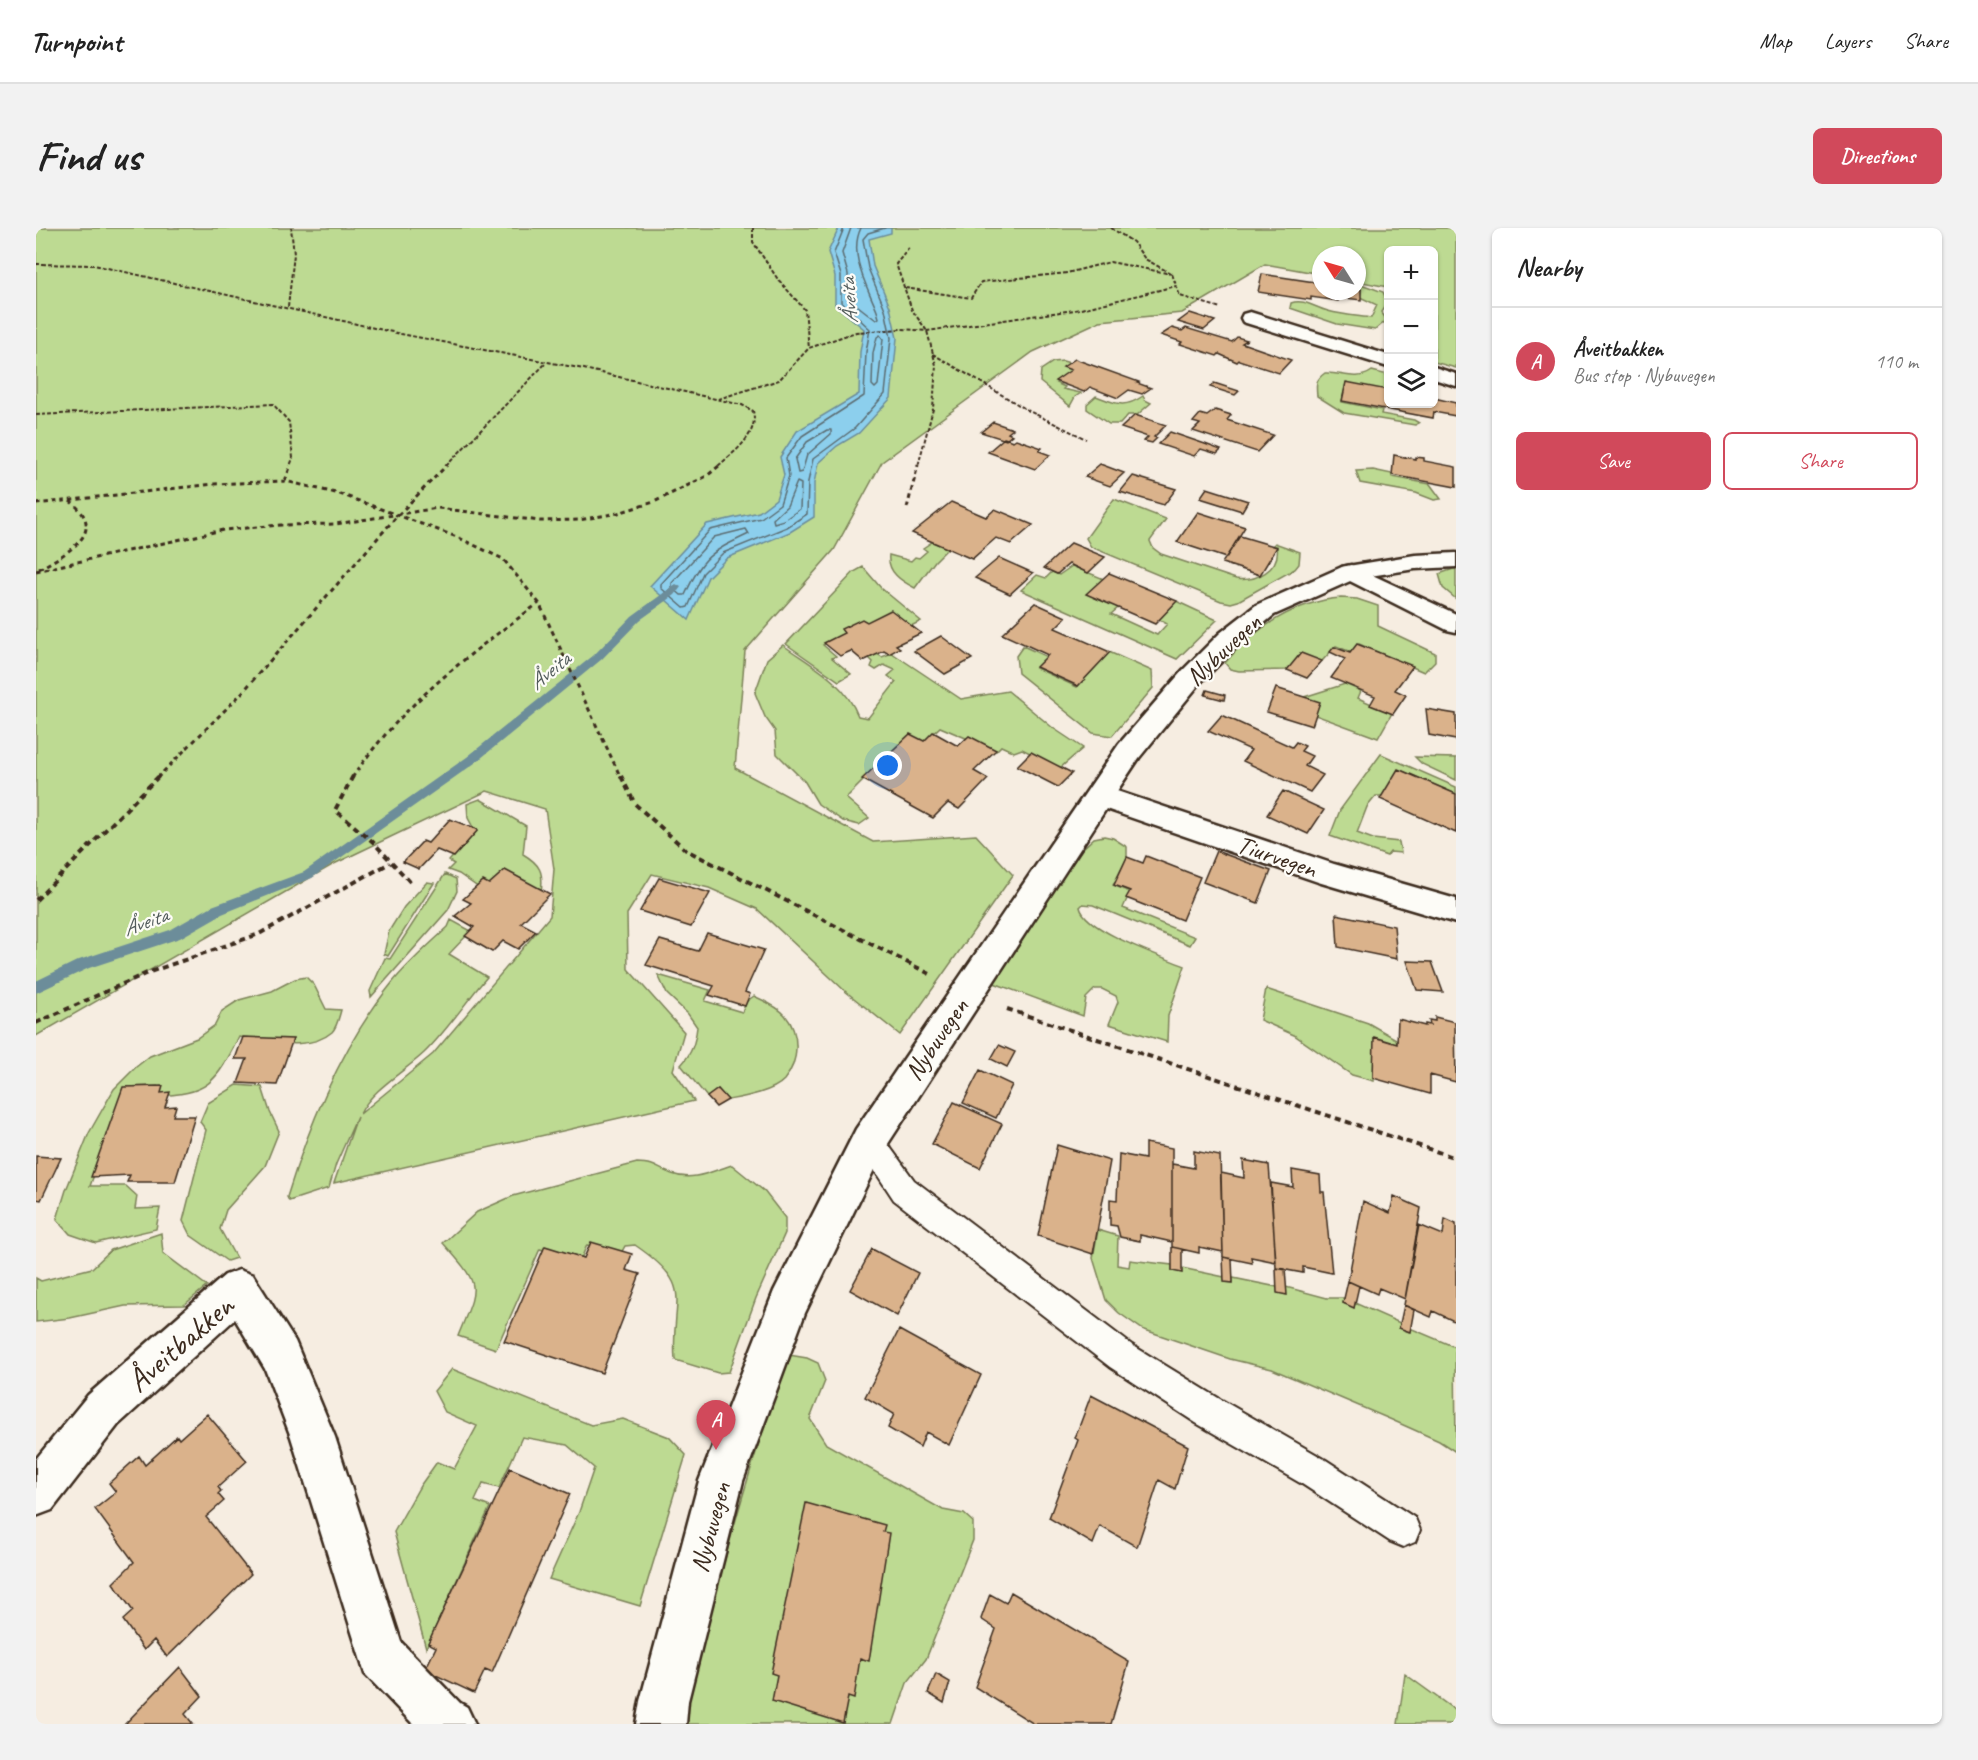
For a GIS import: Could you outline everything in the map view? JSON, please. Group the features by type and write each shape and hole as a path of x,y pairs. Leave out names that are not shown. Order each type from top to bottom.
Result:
{"street":[{"path":"1250,318 1384,359"},
{"path":"1438,374 1456,380"},
{"name":"Nybuvegen","path":"661,1724 664,1701 721,1481 788,1305 869,1141 1129,751 1163,707 1229,639 1265,610 1351,572 1415,562 1456,560"},
{"path":"1351,572 1456,624"},
{"name":"Tiurvegen","path":"1101,796 1329,874 1456,911"},
{"name":"Åveitbakken","path":"36,1494 103,1410 239,1289 280,1356 313,1437 382,1657 443,1720 450,1724"}],"lane":[{"path":"869,1141 904,1190 1121,1356 1208,1412 1314,1472 1403,1530"}],"path":[{"path":"288,307 294,254 291,228"},
{"path":"753,228 753,242 777,278 805,310 808,348"},
{"path":"1111,228 1133,242 1145,259 1172,274 1180,296 1226,310"},
{"path":"907,508 933,409 936,365 927,331 912,310 896,264 909,248"},
{"path":"905,288 971,298 981,282 1067,273 1110,262 1172,274"},
{"path":"36,264 94,266 288,307 400,334 718,399 742,405 753,411 755,419 753,427 741,446 707,476 654,502 618,513 579,520 540,521 438,508 336,524 281,525 224,530 36,571"},
{"path":"718,399 779,380 808,348 856,332 902,329 927,331 1081,309 1176,286"},
{"path":"933,354 1029,411 1086,439"},
{"path":"36,900 240,695 397,516 546,363"},
{"path":"36,415 273,404 290,422 293,458 285,481"},
{"path":"36,504 214,484 285,481 340,494 457,537 503,560 539,603 603,743 635,804 686,850 899,956 966,994 1048,1024 1298,1104 1456,1158"},
{"path":"36,571 63,556 86,533 88,520 83,508 69,500"},
{"path":"412,884 390,863 373,842 335,810 347,783 398,717 457,662 539,603"},
{"path":"36,1023 147,973 259,933 390,863"}],"green space":[{"path":"36,228 1456,228 1456,368 1438,363 1438,246 1384,246 1384,286 1366,283 1366,246 1312,246 1312,272 1265,264 1182,313 1100,321 1033,352 882,462 834,550 745,651 735,768 873,842 976,835 1013,875 900,1035 845,991 757,909 709,888 652,874 627,914 628,969 684,1032 673,1070 694,1101 334,1183 357,1117 336,1164 329,1188 289,1201 287,1197 296,1169 329,1085 374,1007 405,968 448,927 451,920 471,931 449,954 487,977 449,1026 416,1060 380,1089 360,1114 433,1054 550,916 554,869 545,809 487,791 334,864 36,1036"},
{"path":"1366,286 1384,294 1384,308 1381,312 1384,322 1375,330 1337,324 1290,308 1291,303 1300,302 1323,310 1371,318 1377,305 1366,300"},
{"path":"1063,361 1080,366 1056,383 1065,387 1063,389 1081,393 1075,397 1070,406 1040,382 1041,370 1053,362"},
{"path":"1372,371 1384,374 1384,390 1346,383 1342,402 1382,410 1381,414 1419,423 1415,425 1344,413 1317,396 1317,383 1325,373 1355,376"},
{"path":"1096,396 1125,404 1143,396 1151,403 1137,415 1128,415 1120,424 1109,424 1087,409 1087,404"},
{"path":"1373,470 1392,474 1392,477 1430,484 1441,499 1434,500 1416,493 1360,483 1356,471"},
{"path":"1114,499 1166,519 1150,541 1153,548 1161,554 1236,579 1258,576 1271,568 1277,554 1277,546 1273,545 1275,543 1300,552 1299,564 1295,569 1238,601 1231,603 1221,601 1091,547 1086,538"},
{"path":"932,542 948,548 915,588 900,579 893,571 889,555 911,561 927,551 923,548"},
{"path":"1072,566 1104,579 1119,607 1111,614 1157,635 1167,624 1158,619 1176,601 1217,620 1177,659 1021,590 1037,575 1046,578 1052,572 1059,575"},
{"path":"863,567 881,588 921,621 909,627 867,623 842,630 846,634 823,645 836,656 832,658 851,674 839,681 786,644 854,572"},
{"path":"1456,568 1456,599 1443,588 1439,574"},
{"path":"1341,598 1357,599 1378,606 1378,626 1435,653 1435,661 1424,672 1359,644 1353,653 1336,646 1322,661 1287,670 1239,671 1230,669 1225,663 1262,628 1277,619 1308,605"},
{"path":"783,645 836,684 852,704 858,716 868,718 896,682 888,676 895,670 884,665 876,670 871,667 873,662 869,658 877,654 882,657 892,653 961,699 1008,691 1053,728 1083,748 1060,768 1022,749 1014,752 1001,746 996,751 940,727 923,743 886,758 846,798 869,818 859,825 843,821 818,804 805,782 777,754 775,731 765,717 755,693 767,659"},
{"path":"1023,646 1047,657 1036,668 1077,687 1109,652 1152,671 1153,688 1112,736 1093,733 1018,673 1016,656"},
{"path":"1345,684 1361,691 1358,698 1392,713 1378,738 1315,715 1304,697"},
{"path":"1381,754 1456,787 1456,794 1403,771 1386,796 1376,796 1367,807 1357,833 1373,839 1399,842 1401,853 1390,852 1387,856 1330,836 1340,810"},
{"path":"1415,757 1456,758 1456,780 1422,764"},
{"path":"480,799 526,826 523,854 540,869 541,892 482,890 459,874 448,870 454,864 449,861 475,831 468,818 467,804"},
{"path":"1104,836 1113,838 1127,847 1127,858 1113,885 1130,892 1123,908 1195,937 1190,945 1093,905 1083,904 1080,907 1085,916 1095,925 1110,934 1185,966 1168,1016 1167,1042 1109,1024 1118,1002 1116,996 1102,989 1095,989 1086,998 1083,1016 994,983 1005,962 1082,849 1094,838"},
{"path":"445,874 456,879 457,891 448,910 371,997 370,991 385,958 390,959"},
{"path":"427,882 434,883 388,956 384,954 389,931 404,907"},
{"path":"658,975 710,990 705,1001 742,1012 747,1001 754,996 782,1012 790,1022 796,1047 793,1064 784,1080 766,1091 742,1097 728,1100 718,1089 707,1097 681,1065 692,1048 697,1027 688,1014 667,994"},
{"path":"306,977 314,985 326,1009 341,1010 332,1032 311,1042 299,1044 239,1037 216,1076 199,1089 187,1093 154,1096 157,1086 126,1087 90,1186 126,1186 137,1196 135,1209 160,1208 156,1229 96,1243 70,1234 57,1219 89,1133 114,1089 150,1056 197,1038 215,1025 222,1011 239,1000 272,991 295,979"},
{"path":"1266,989 1368,1023 1396,1039 1397,1045 1376,1040 1374,1081 1352,1075 1294,1035 1260,1020"},
{"path":"237,1085 262,1087 279,1131 265,1166 226,1210 220,1229 236,1258 227,1261 190,1235 183,1221 206,1130 200,1122 208,1103"},
{"path":"637,1163 652,1165 672,1174 687,1177 702,1175 732,1165 764,1191 785,1218 785,1233 756,1298 729,1372 718,1373 675,1360 677,1295 674,1284 667,1272 655,1260 635,1245 625,1246 620,1255 587,1245 580,1261 540,1249 496,1349 458,1336 470,1306 473,1286 465,1269 443,1243 477,1212 513,1196"},
{"path":"1098,1230 1118,1236 1117,1265 1129,1267 1130,1260 1172,1265 1172,1271 1182,1268 1224,1277 1225,1282 1233,1283 1233,1278 1277,1287 1278,1293 1286,1287 1327,1298 1344,1298 1343,1303 1354,1308 1355,1303 1400,1323 1400,1328 1409,1332 1410,1328 1455,1347 1456,1452 1439,1441 1272,1369 1230,1359 1142,1329 1119,1313 1106,1300 1093,1258"},
{"path":"161,1233 163,1253 207,1286 184,1305 125,1306 70,1318 36,1322 36,1278 41,1281 92,1268 111,1250"},
{"path":"789,1355 807,1358 818,1363 825,1381 810,1419 826,1444 943,1510 964,1514 973,1522 973,1540 926,1659 907,1683 893,1724 686,1724 688,1703 734,1528"},
{"path":"452,1369 591,1425 623,1419 669,1437 686,1455 640,1606 549,1579 579,1512 594,1468 567,1445 522,1437 499,1488 483,1484 475,1501 490,1507 426,1648 394,1532 420,1486 437,1462 454,1469 477,1426 445,1412 434,1391"},
{"path":"1405,1674 1456,1711 1456,1724 1398,1724"}],"water":[{"path":"839,228 891,228 891,233 869,239 873,266 890,307 897,338 891,398 859,433 837,446 818,463 814,483 814,517 790,532 727,558 708,577 689,620 650,586 707,524 759,512 776,499 784,475 780,457 797,431 859,394 860,352 864,329 835,305 835,276 828,252"}],"building":[{"path":"1262,274 1312,282 1311,300 1258,292"},
{"path":"1190,313 1215,321 1204,330 1178,322"},
{"path":"1172,328 1182,331 1186,328 1232,342 1237,337 1247,340 1242,343 1291,360 1279,373 1239,360 1237,362 1219,354 1217,356 1180,344 1182,342 1161,335"},
{"path":"1075,359 1151,388 1142,394 1129,390 1118,398 1090,387 1084,392 1055,381 1071,370 1063,367"},
{"path":"1346,382 1384,389 1384,408 1438,408 1438,399 1456,403 1456,416 1434,412 1433,418 1342,401"},
{"path":"1214,383 1239,391 1235,395 1210,387"},
{"path":"1215,410 1231,415 1227,420 1273,435 1257,452 1193,431 1200,424 1193,422 1200,414 1207,416"},
{"path":"1135,415 1166,425 1154,437 1157,438 1152,443 1144,441 1148,437 1121,428"},
{"path":"993,422 1013,429 1008,433 1012,435 1006,440 981,432"},
{"path":"1170,432 1221,450 1217,454 1201,449 1194,456 1158,444"},
{"path":"1004,438 1013,441 1016,439 1042,448 1039,451 1050,455 1035,469 988,452"},
{"path":"1394,455 1415,459 1415,457 1424,458 1424,461 1456,467 1456,487 1392,475"},
{"path":"1100,464 1124,473 1110,486 1085,477"},
{"path":"1133,476 1176,489 1164,505 1120,492"},
{"path":"1207,488 1248,501 1242,511 1200,498"},
{"path":"951,502 986,517 995,509 1033,525 1011,544 996,538 972,559 912,533"},
{"path":"1198,512 1245,527 1226,558 1177,542"},
{"path":"1240,536 1277,547 1260,575 1222,563"},
{"path":"1071,543 1105,557 1088,573 1069,564 1057,574 1044,568"},
{"path":"999,558 1033,573 1010,594 975,578"},
{"path":"1109,573 1177,601 1155,624 1086,594"},
{"path":"1035,603 1066,617 1055,628 1110,652 1078,686 1036,667 1048,655 1002,634"},
{"path":"891,610 921,633 896,645 900,648 889,654 884,651 863,661 851,651 840,656 824,643 844,633 841,629 862,619 867,622"},
{"path":"941,636 972,659 945,674 914,651"},
{"path":"1357,644 1413,666 1395,690 1406,695 1393,714 1370,705 1375,696 1331,678 1345,659 1330,652 1334,647 1350,653"},
{"path":"1301,653 1322,661 1307,678 1287,670"},
{"path":"1276,688 1320,702 1312,726 1267,712"},
{"path":"1207,690 1225,695 1224,700 1205,695"},
{"path":"1426,709 1456,714 1456,740 1429,735"},
{"path":"1222,715 1292,747 1296,742 1305,746 1301,751 1312,756 1305,766 1323,775 1310,792 1243,761 1251,750 1208,731"},
{"path":"933,732 958,746 969,736 996,750 974,771 988,779 959,809 948,803 933,818 862,779 910,734 924,741"},
{"path":"1031,752 1072,773 1058,787 1017,766"},
{"path":"1398,769 1456,794 1456,833 1380,799"},
{"path":"1283,791 1324,810 1308,834 1267,815"},
{"path":"450,819 478,830 454,857 437,850 419,869 403,862 423,841 428,843"},
{"path":"1216,851 1271,871 1258,903 1203,882"},
{"path":"1146,856 1200,877 1182,920 1126,898 1130,891 1114,885 1127,857 1143,863"},
{"path":"505,870 550,894 521,923 536,931 518,949 503,941 492,952 465,936 474,927 455,916 471,903 463,899 483,881 489,884"},
{"path":"659,878 710,893 691,927 640,911"},
{"path":"1336,914 1394,926 1397,959 1338,947"},
{"path":"707,933 764,950 745,992 750,994 745,1006 709,995 714,986 646,965 660,940 698,951"},
{"path":"1407,961 1432,962 1443,992 1417,990"},
{"path":"1435,1017 1455,1022 1456,1082 1430,1075 1430,1094 1373,1078 1374,1037 1397,1044 1398,1019 1425,1026 1425,1024 1430,1025 1429,1020 1435,1021"},
{"path":"243,1037 293,1039 277,1085 238,1083 247,1059 235,1059"},
{"path":"999,1045 1015,1052 1007,1067 991,1059"},
{"path":"980,1070 1012,1085 996,1118 963,1103"},
{"path":"163,1086 161,1093 170,1092 165,1107 176,1106 173,1116 195,1116 175,1182 127,1182 130,1175 91,1177 123,1087"},
{"path":"718,1089 728,1100 716,1107 707,1097"},
{"path":"954,1102 1002,1124 980,1168 932,1144"},
{"path":"1145,1143 1172,1148 1172,1242 1140,1235 1140,1241 1120,1237 1117,1226 1110,1225 1110,1199 1117,1200 1119,1154 1145,1159"},
{"path":"1057,1145 1110,1161 1093,1254 1038,1236"},
{"path":"1194,1151 1220,1156 1223,1252 1199,1247 1199,1253 1172,1247 1172,1164 1194,1168"},
{"path":"36,1156 61,1158 41,1200 36,1199"},
{"path":"1243,1160 1269,1165 1276,1262 1251,1257 1252,1263 1223,1257 1221,1173 1244,1178"},
{"path":"1292,1170 1320,1175 1321,1192 1324,1192 1332,1273 1303,1267 1303,1273 1276,1268 1271,1183 1293,1187"},
{"path":"1394,1196 1421,1208 1405,1299 1379,1288 1377,1294 1348,1281 1363,1201 1390,1213"},
{"path":"1445,1219 1456,1224 1456,1322 1433,1311 1431,1317 1404,1305 1419,1225 1443,1235"},
{"path":"591,1242 632,1254 626,1270 640,1274 602,1373 504,1341 545,1246 584,1258"},
{"path":"1172,1247 1182,1249 1182,1273 1172,1271"},
{"path":"872,1249 918,1273 897,1316 850,1290"},
{"path":"1223,1257 1232,1259 1233,1283 1224,1282"},
{"path":"1276,1268 1285,1269 1287,1295 1277,1293"},
{"path":"1348,1281 1359,1286 1354,1308 1343,1303"},
{"path":"1404,1305 1414,1310 1410,1332 1399,1328"},
{"path":"899,1330 981,1375 949,1445 926,1432 920,1447 888,1428 894,1414 865,1397"},
{"path":"1091,1395 1188,1446 1175,1489 1159,1480 1137,1547 1100,1526 1093,1544 1049,1518 1078,1440 1075,1438"},
{"path":"207,1414 247,1461 218,1487 221,1491 218,1494 224,1501 206,1517 251,1574 167,1657 154,1640 144,1650 123,1620 133,1611 113,1583 134,1562 95,1509 116,1492 109,1483 139,1456 145,1465 177,1436 179,1439"},
{"path":"510,1468 570,1494 492,1673 485,1670 474,1693 425,1670 436,1647 428,1643"},
{"path":"806,1503 885,1525 883,1532 889,1533 869,1661 860,1658 854,1699 848,1697 843,1723 772,1701 777,1675 771,1673"},
{"path":"1011,1592 1129,1662 1111,1724 1034,1724 975,1687 996,1629 981,1619 990,1594 1006,1603"},
{"path":"180,1667 202,1696 185,1714 193,1724 125,1724"},
{"path":"936,1674 950,1682 944,1703 928,1693"}],"waterway":[{"name":"Åveita","path":"36,987 84,964 175,934 217,910 308,875 471,760 598,657 636,618 676,587"}],"place":[{"name":"Åveitbakken","path":"716,1450"}]}
